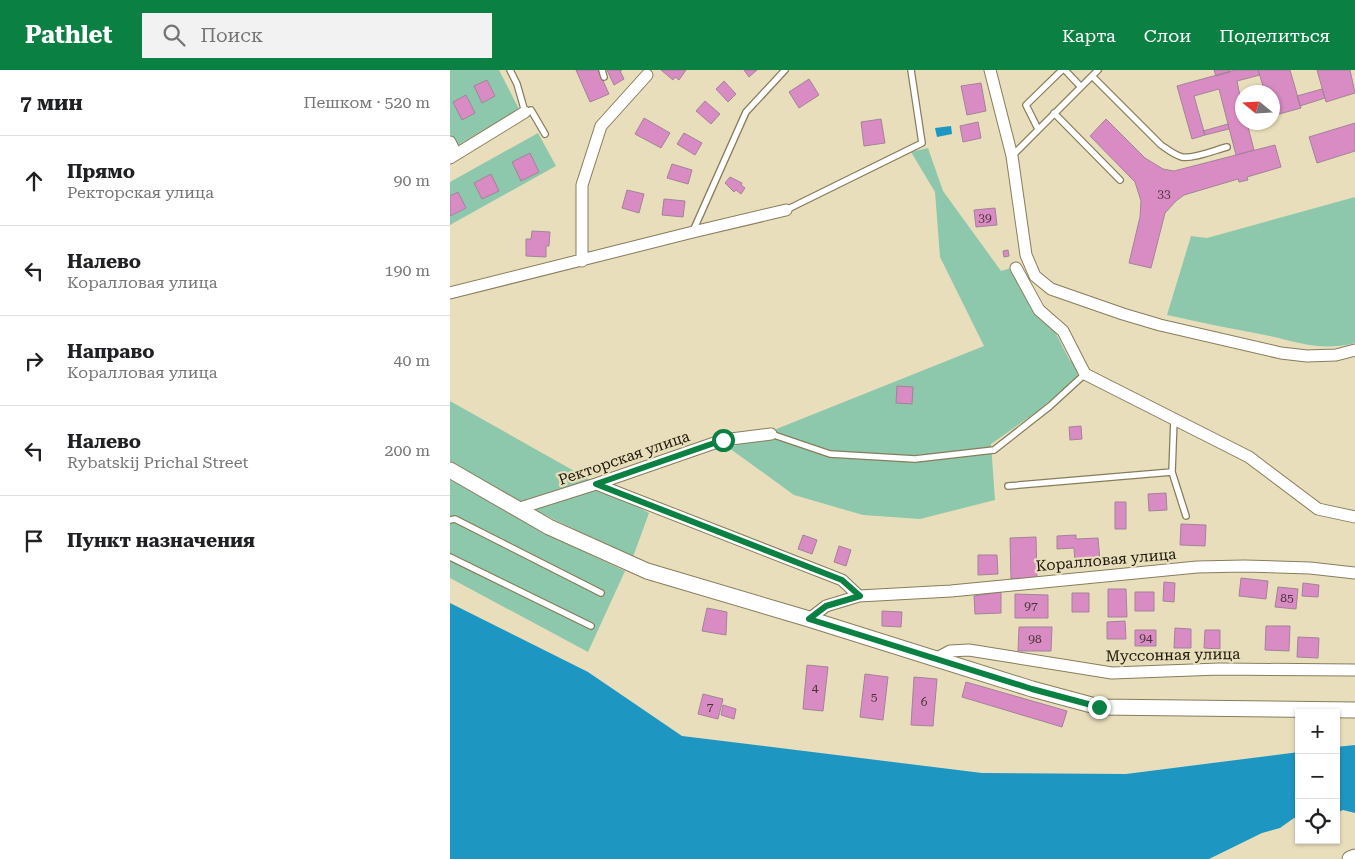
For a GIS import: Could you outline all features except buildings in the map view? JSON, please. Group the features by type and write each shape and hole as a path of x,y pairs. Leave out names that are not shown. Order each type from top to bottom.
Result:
{"main road":[{"path":"450,470 548,527 648,571 1032,689 1099,707 1355,710"},
{"path":"1350,859 1355,857"}],"street":[{"path":"990,70 1012,156 1026,255 1036,276 1051,289 1160,325 1281,353 1307,356 1336,355 1355,350"},
{"path":"582,261 582,185 601,126 647,75"},
{"path":"450,142 453,156 525,112"},
{"path":"450,293 786,210"},
{"path":"1016,268 1039,310 1063,331 1084,374 1249,457 1318,508 1355,517"},
{"name":"Ректорская улица","path":"517,509 723,440 771,434"},
{"path":"596,484 842,580 860,596"},
{"name":"Коралловая улица","path":"809,619 826,606 860,596 951,591 1197,567 1310,568 1355,573"},
{"name":"Муссонная улица","path":"935,659 950,651 970,650 1112,673 1219,669 1355,670"}],"lane":[{"path":"510,70 517,84 525,112 531,110 545,134"},
{"path":"602,70 604,77"},
{"path":"693,232 746,112 785,70"},
{"path":"786,210 922,142 910,70"},
{"path":"1038,129 1026,105 1064,70 1081,87"},
{"path":"1012,156 1098,70"},
{"path":"1092,76 1160,144 1171,152 1182,157 1227,147"},
{"path":"1054,113 1120,180"},
{"path":"771,434 830,454 915,459 994,450 1050,406 1084,374"},
{"path":"1174,419 1172,472 1186,516"},
{"path":"1008,486 1172,472"},
{"path":"452,518 601,593"},
{"path":"450,557 591,626"}],"green space":[{"path":"450,70 499,70 519,109 456,146 450,134"},
{"path":"538,133 556,166 450,225 450,182"},
{"path":"928,148 943,191 1001,271 1021,265 1069,359 1078,368 1077,378 1035,413 991,444 995,500 920,519 863,515 794,495 729,448 984,346 940,257 935,192 911,152"},
{"path":"1355,197 1355,343 1331,347 1309,345 1167,315 1191,236 1207,238"},
{"path":"450,401 649,513 633,557 515,501 450,463"},
{"path":"450,478 540,531 625,571 588,652 450,578"}],"water":[{"path":"951,126 952,134 937,137 935,128"},
{"path":"450,603 588,672 682,736 982,773 1126,774 1295,753 1295,818 1280,828 1262,833 1209,859 450,859"},
{"path":"1355,745 1355,813 1343,810 1340,811 1340,747"}],"route":[{"path":"723,440 596,484 842,580 860,596 826,606 809,619 1032,689 1099,707"}]}
